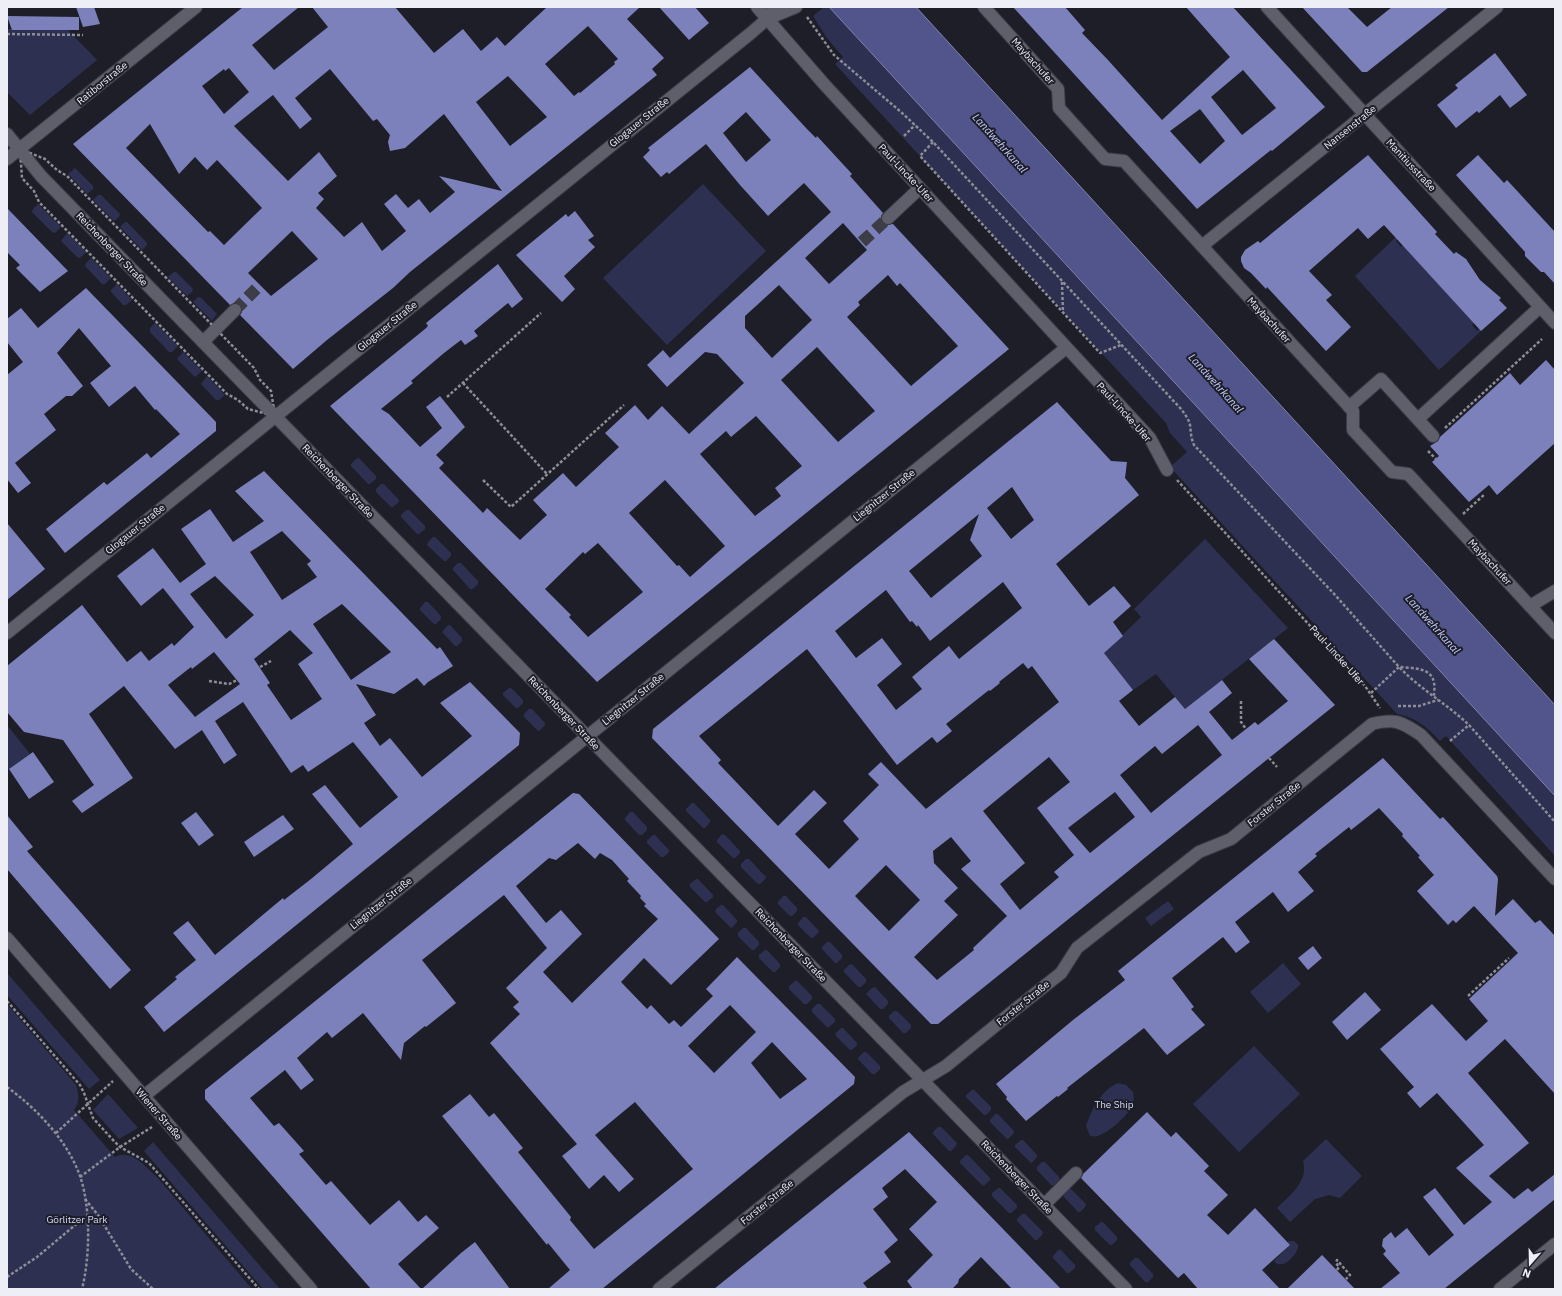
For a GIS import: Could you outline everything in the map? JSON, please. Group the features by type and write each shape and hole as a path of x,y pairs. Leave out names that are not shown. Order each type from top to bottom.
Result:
{"street":[{"name":"Ratiborstraße","path":"7,159 196,7"},
{"name":"Paul-Lincke-Ufer","path":"757,7 824,84 1150,438 1168,470"},
{"path":"767,19 775,7"},
{"path":"767,19 796,7"},
{"name":"Maybachufer","path":"984,7 1058,89 1059,108 1105,159 1124,161 1353,411 1353,430 1392,472 1408,474 1555,633"},
{"name":"Manitiusstraße","path":"1267,7 1555,323"},
{"name":"Nansenstraße","path":"1202,246 1497,7"},
{"name":"Glogauer Straße","path":"7,633 767,19"},
{"name":"Reichenberger Straße","path":"7,134 41,176 1126,1289"},
{"path":"888,218 920,188"},
{"path":"1418,419 1540,307"},
{"path":"203,342 235,310"},
{"name":"Liegnitzer Straße","path":"144,1096 1066,348"},
{"path":"1349,408 1381,379 1418,419 1437,434"},
{"path":"1530,606 1555,591"},
{"path":"1384,720 1404,723 1421,735 1555,880"},
{"name":"Forster Straße","path":"659,1289 894,1099 946,1066 1060,973 1077,948 1199,852 1231,839 1372,724 1384,720"},
{"name":"Wiener Straße","path":"7,938 311,1289"},
{"path":"1044,1205 1076,1173"},
{"path":"1500,1289 1555,1244"}],"path":[{"path":"807,16 834,55 915,125 932,142 1182,410 1188,418 1190,438 1194,446 1336,596 1399,668 1408,677 1434,696 1468,725 1555,822"},
{"path":"7,34 83,35"},
{"path":"904,136 915,125"},
{"path":"932,142 920,156 1100,353 1121,345"},
{"path":"51,166 67,176 254,368 260,380 264,383"},
{"path":"30,186 45,208 227,394 242,404"},
{"path":"1062,282 1063,313"},
{"path":"447,397 541,313"},
{"path":"1437,434 1542,340"},
{"path":"463,382 547,474"},
{"path":"483,480 511,507 624,405"},
{"path":"1424,447 1436,459"},
{"name":"Paul-Lincke-Ufer","path":"1168,470 1371,693 1380,708 1384,720"},
{"path":"1453,522 1485,494"},
{"path":"260,667 271,661"},
{"path":"1371,693 1399,668 1420,669 1426,671 1432,677 1434,682 1434,696"},
{"path":"209,681 229,684 237,680"},
{"path":"1392,706 1419,706 1439,700"},
{"path":"1241,701 1241,722 1246,729"},
{"path":"1380,708 1386,707"},
{"path":"1450,741 1468,725"},
{"path":"1269,758 1276,767"},
{"path":"1468,996 1509,958"},
{"path":"7,1001 80,1085 93,1118 120,1147 149,1163 259,1289"},
{"path":"56,1133 123,1072"},
{"path":"7,1087 21,1097 56,1133 80,1176 86,1216 88,1252 82,1289"},
{"path":"80,1176 155,1124"},
{"path":"84,1198 98,1215 132,1270 153,1289"},
{"path":"7,1276 37,1257 86,1216"},
{"path":"1336,1270 1339,1267 1336,1263 1337,1260 1350,1275 1346,1279"}],"green space":[{"path":"824,7 829,7 1555,796 1555,856 1446,736 1440,741 1416,720 1397,714 1170,467 1187,452 1170,433 1166,423 835,64 843,57 826,37 813,16"},
{"path":"7,29 67,29 97,60 30,115 7,92"},
{"path":"75,168 93,186 93,189 87,194 68,174"},
{"path":"703,184 766,251 667,345 603,278"},
{"path":"98,195 101,195 120,214 114,221 93,200"},
{"path":"38,204 61,227 55,233 52,232 32,212"},
{"path":"127,222 147,243 142,250 120,227"},
{"path":"67,233 86,252 80,258 77,257 61,241"},
{"path":"1396,237 1396,241 1401,247 1403,245 1474,323 1472,325 1477,331 1479,329 1481,331 1439,370 1355,276"},
{"path":"91,258 111,278 105,284 102,284 85,266"},
{"path":"176,272 193,289 187,296 168,277"},
{"path":"117,284 132,300 126,305 123,305 111,292"},
{"path":"200,297 217,314 212,321 193,302"},
{"path":"155,323 178,346 172,352 169,352 150,332 150,328"},
{"path":"183,352 202,371 195,377 177,359"},
{"path":"207,376 225,395 219,400 216,400 201,384"},
{"path":"359,458 376,476 376,479 370,484 368,484 351,466 356,459"},
{"path":"381,484 384,484 399,500 399,502 393,507 391,507 376,492 376,489"},
{"path":"406,510 409,510 425,526 425,529 419,534 417,534 401,517"},
{"path":"433,537 435,537 451,553 451,556 446,561 444,561 427,545"},
{"path":"1205,539 1288,628 1185,709 1156,674 1133,690 1104,653 1141,617 1134,609"},
{"path":"458,563 461,563 478,581 478,584 473,589 470,589 453,570"},
{"path":"425,602 428,602 441,616 441,619 436,624 434,624 420,610"},
{"path":"448,625 450,625 462,638 462,641 457,646 455,646 442,632"},
{"path":"511,688 523,700 523,703 518,708 516,708 503,695 503,693"},
{"path":"529,709 532,709 545,723 539,731 524,717 524,714"},
{"path":"7,725 30,754 7,770"},
{"path":"692,803 694,803 710,820 705,828 703,828 686,811"},
{"path":"630,812 633,812 647,827 647,830 642,835 639,835 625,820"},
{"path":"722,834 725,835 740,851 735,858 733,858 717,842"},
{"path":"653,835 655,835 669,850 664,857 661,857 647,843"},
{"path":"746,859 749,859 766,877 760,884 758,884 741,867 741,864"},
{"path":"698,879 713,895 713,897 707,902 705,902 690,887 690,884"},
{"path":"783,896 786,896 797,908 797,911 792,916 790,916 778,904"},
{"path":"1168,901 1174,909 1151,926 1145,918"},
{"path":"723,905 737,920 732,928 716,913 715,910"},
{"path":"803,917 806,917 819,931 813,938 811,938 798,925"},
{"path":"743,928 746,928 759,942 759,945 754,950 752,950 738,936 738,933"},
{"path":"827,942 830,942 842,955 842,958 837,963 835,963 822,949"},
{"path":"767,950 780,964 780,967 775,972 773,972 759,958 759,955"},
{"path":"1283,963 1301,984 1268,1013 1250,992"},
{"path":"852,964 866,979 866,982 861,987 858,987 844,972 849,965"},
{"path":"7,973 100,1080 89,1089 7,995"},
{"path":"797,981 812,996 812,999 807,1004 804,1004 789,989 789,986"},
{"path":"875,987 888,1001 888,1004 883,1009 880,1009 866,994"},
{"name":"Görlitzer Park","path":"7,1004 76,1085 78,1098 74,1110 115,1157 127,1155 132,1157 143,1164 157,1177 252,1289 7,1289"},
{"path":"817,1004 820,1004 835,1019 835,1022 829,1027 827,1027 812,1012 812,1009"},
{"path":"894,1011 897,1011 911,1025 911,1028 906,1033 903,1033 889,1018"},
{"path":"843,1028 857,1043 852,1050 850,1050 835,1034"},
{"path":"1254,1046 1300,1094 1239,1152 1193,1104"},
{"path":"864,1052 866,1052 880,1066 880,1069 875,1074 872,1074 858,1059"},
{"name":"The Ship","path":"1118,1083 1126,1085 1133,1092 1134,1100 1131,1108 1119,1122 1107,1132 1101,1135 1090,1136 1086,1126 1094,1107 1107,1090"},
{"path":"974,1090 991,1107 991,1110 986,1115 984,1115 966,1097 966,1095"},
{"path":"108,1094 138,1128 119,1139 93,1110"},
{"path":"995,1114 998,1114 1014,1131 1008,1139 990,1122"},
{"path":"938,1127 941,1127 957,1143 951,1151 949,1151 933,1134"},
{"path":"1326,1139 1362,1176 1340,1198 1329,1195 1315,1199 1290,1222 1277,1208 1293,1193 1301,1181 1304,1168 1303,1161"},
{"path":"1023,1140 1037,1155 1032,1163 1015,1147 1015,1145"},
{"path":"153,1142 280,1289 263,1289 144,1151"},
{"path":"966,1155 968,1155 990,1178 984,1186 960,1163"},
{"path":"1042,1162 1045,1162 1059,1177 1059,1180 1054,1185 1051,1185 1037,1170 1037,1167"},
{"path":"1000,1188 1017,1205 1017,1208 1011,1213 1009,1213 992,1196 992,1193"},
{"path":"1071,1189 1086,1204 1080,1212 1078,1212 1063,1195"},
{"path":"1022,1214 1025,1214 1043,1232 1037,1240 1035,1240 1017,1221"},
{"path":"1103,1222 1117,1237 1117,1240 1112,1245 1110,1245 1095,1230 1095,1227"},
{"path":"1294,1241 1298,1245 1296,1253 1285,1263 1277,1264 1274,1261 1290,1245 1287,1242"},
{"path":"1058,1250 1061,1250 1075,1265 1075,1268 1069,1273 1067,1273 1053,1258"},
{"path":"1135,1258 1138,1258 1153,1274 1153,1277 1148,1282 1145,1282 1130,1265"}],"water":[{"name":"Landwehrkanal","path":"829,7 916,7 1555,705 1555,796"}],"building":[{"path":"76,7 94,7 100,24 83,27"},
{"path":"243,7 299,7 252,45 274,70 328,27 312,7 395,7 434,53 463,29 481,51 497,37 505,46 547,7 640,7 627,19 664,58 652,69 657,75 410,272 393,288 293,369 240,315 242,312 241,305 237,303 230,305 73,144","holes":["588,26 618,59 614,62 615,64 580,93 579,92 574,96 545,64","229,68 249,92 224,114 202,86 224,69 225,71","330,69 373,121 377,119 390,135 388,142 390,151 405,148 444,114 502,191 439,176 455,192 430,213 419,199 408,208 396,194 384,204 406,231 382,251 362,222 344,237 316,208 324,199 318,193 337,176 319,152 288,181 234,126 273,95 300,129 312,119 295,98","508,76 547,117 510,146 476,102","150,124 179,174 195,157 207,170 217,160 262,208 224,245 210,231 208,232 126,148","292,231 318,259 271,296 248,273"]},
{"path":"659,7 695,7 709,23 689,40"},
{"path":"1013,7 1065,7 1085,30 1082,33 1162,120 1230,57 1186,7 1233,7 1325,107 1272,151 1271,150 1197,209","holes":["1243,70 1276,108 1242,135 1211,97","1200,109 1225,141 1200,164 1170,131"]},
{"path":"1302,7 1347,7 1367,27 1392,7 1449,7 1367,72 1362,72"},
{"path":"7,16 79,17 79,30 12,30"},
{"path":"1495,53 1527,95 1510,108 1500,95 1479,113 1477,111 1456,128 1437,105 1458,88 1455,85"},
{"path":"750,67 806,128 816,138 817,136 852,174 850,176 883,213 881,216 882,223 886,225 893,224 1009,349 597,682 330,406 425,329 428,326 426,323 498,264 523,299 512,308 508,303 474,331 478,336 465,345 461,340 411,381 413,383 381,409 389,414 420,447 442,428 426,407 440,396 465,427 436,455 444,463 439,468 483,513 487,508 520,540 547,515 533,500 563,473 576,487 619,447 605,433 635,405 648,420 662,406 689,434 744,383 717,354 705,352 667,387 647,365 663,350 670,358 831,212 804,183 768,216 706,144 669,174 667,172 661,177 643,157 650,150 648,148","holes":["746,112 771,140 746,162 723,133","843,223 867,250 829,284 805,258","888,275 897,286 900,283 958,346 911,386 847,317 860,305 858,302","779,285 812,320 772,358 745,328 745,316","817,347 875,411 838,442 781,380","756,416 802,466 775,488 781,496 755,516 700,454 726,431 731,437","665,480 725,546 690,577 679,565 677,566 629,513","598,543 643,592 588,637 569,617 571,615 545,589 583,552 585,554"]},
{"path":"1368,155 1437,232 1435,234 1454,254 1456,252 1466,259 1480,280 1501,298 1499,300 1507,308 1481,331 1384,225 1368,239 1358,228 1309,271 1332,295 1326,300 1351,327 1326,351 1267,287 1266,289 1251,273 1244,268 1241,257 1245,250 1258,241 1260,243"},
{"path":"1478,155 1504,183 1507,180 1555,232 1555,284 1544,272 1541,272 1525,256 1525,252 1456,175"},
{"path":"7,208 68,271 40,292 16,268 20,265 7,252"},
{"path":"575,211 594,236 588,240 595,247 564,276 575,289 562,302 516,255 566,214 568,217"},
{"path":"86,288 216,422 216,431 65,553 46,529 104,482 107,485 147,453 151,458 180,434 156,409 155,410 135,386 109,407 90,383 111,366 79,328 57,353 83,386 72,396 66,396 44,414 56,430 15,463 31,483 18,493 7,479 7,375 23,362 7,342 7,319 21,308 38,328"},
{"path":"1546,360 1555,370 1555,443 1497,495 1489,485 1469,502 1432,462 1439,456 1430,446 1438,441 1440,437 1510,373 1520,385"},
{"path":"1057,402 1111,461 1127,462 1125,478 1139,495 1056,564 1089,606 1114,586 1131,606 1113,622 1123,636 1104,653 1133,690 1119,701 1139,726 1175,697 1185,709 1222,680 1232,693 1209,712 1232,740 1255,722 1258,725 1288,701 1249,659 1274,639 1335,705 938,1024 931,1024 652,738 653,729","holes":["1012,487 1034,520 1011,539 987,508","979,514 970,540 982,556 931,598 909,571","1003,582 1022,608 959,659 949,646 912,677 922,689 896,710 877,685 902,664 882,638 856,658 835,631 886,590 910,622 912,621 917,627 918,625 930,641","807,649 897,765 932,737 937,743 952,731 946,724 989,690 990,691 1023,663 1028,669 1032,666 1059,702 926,809 881,762 868,774 879,785 843,821 859,839 829,869 795,834 827,803 814,790 778,826 718,763 721,760 699,736","1198,725 1222,755 1151,813 1120,775 1155,746 1162,754","1049,757 1070,782 1037,808 1074,855 1054,872 1059,877 1020,910 1000,884 1025,863 983,811","1115,792 1135,817 1090,853 1068,828","951,837 971,861 961,869 1007,916 973,948 974,950 937,980 914,957 958,915 944,901 958,888 934,863 933,851","886,865 920,900 889,931 855,896"]},
{"path":"264,471 437,649 440,647 453,666 424,686 417,678 394,694 356,684 376,715 364,723 380,746 390,738 422,777 472,736 440,703 470,682 520,733 519,745 164,1032 144,1007 177,979 175,977 196,960 173,933 188,921 215,955 283,898 284,900 353,844 312,794 325,785 360,828 398,797 353,742 308,772 303,765 291,773 243,702 215,721 237,755 224,764 202,730 175,749 124,686 89,714 133,778 82,813 72,801 94,785 63,740 24,732 7,712 7,666 82,605 127,662 141,651 149,661 172,643 174,646 194,627 163,588 141,606 117,576 153,548 180,583 206,564 181,529 210,509 233,542 264,521 235,491","holes":["282,531 311,561 307,564 317,577 282,600 250,552","215,576 254,615 226,639 190,594","342,604 391,652 351,680 313,624","290,630 313,653 298,664 322,699 291,720 267,685 270,683 254,659","214,652 240,684 195,717 168,685 191,667 192,669"]},
{"path":"7,523 45,569 7,600"},
{"path":"33,752 54,782 29,799 9,769"},
{"path":"1383,758 1440,819 1443,817 1497,876 1495,916 1513,899 1535,923 1540,920 1555,936 1555,1094 1505,1039 1468,1073 1529,1143 1489,1176 1514,1199 1528,1188 1532,1192 1555,1174 1555,1199 1444,1289 1380,1289 1400,1273 1383,1254 1386,1251 1382,1246 1383,1239 1391,1232 1395,1238 1407,1228 1429,1256 1454,1235 1423,1197 1435,1188 1464,1225 1492,1202 1456,1168 1484,1145 1437,1093 1420,1108 1407,1093 1414,1087 1380,1049 1432,1004 1466,1041 1488,1021 1469,999 1518,953 1474,906 1456,923 1453,920 1448,925 1417,891 1434,875 1418,857 1420,856 1402,836 1403,834 1379,808 1351,830 1349,827 1315,854 1317,856 1298,872 1314,891 1288,912 1273,892 1235,922 1250,942 1236,953 1223,937 1172,978 1194,1007 1191,1009 1205,1025 1167,1055 1144,1028 1026,1121 1006,1099 1007,1097 996,1084 1073,1020 1125,980 1118,971"},
{"path":"573,793 579,794 719,939 671,985 644,958 621,982 647,1009 651,1005 669,1024 674,1020 681,1027 713,996 706,989 737,957 855,1077 854,1084 602,1289 548,1289 570,1270 548,1243 547,1245 442,1116 470,1094 489,1117 494,1113 523,1148 518,1152 571,1217 570,1220 594,1249 693,1169 635,1102 595,1135 634,1179 619,1192 604,1175 589,1189 562,1156 577,1144 490,1043 520,1014 513,1007 519,1002 506,988 547,948 504,895 422,960 456,1003 404,1043 401,1060 363,1013 332,1038 327,1032 297,1058 314,1080 301,1090 285,1070 250,1098 274,1126 279,1123 304,1151 299,1154 326,1185 331,1181 370,1225 399,1200 418,1222 426,1215 439,1228 398,1264 421,1289 371,1289 205,1099 205,1090","holes":["578,843 595,859 600,853 612,860 629,879 627,881 641,896 640,898 646,904 644,906 658,919 572,1003 543,972 582,934 561,910 546,923 516,886 549,858 556,860","730,1005 756,1032 714,1073 688,1046","772,1042 807,1079 780,1099 751,1063"]},
{"path":"196,812 214,835 199,846 181,823"},
{"path":"7,815 33,847 27,851 131,970 110,989 7,869"},
{"path":"283,815 294,829 254,857 244,842"},
{"path":"1313,946 1322,958 1308,970 1298,958"},
{"path":"1365,992 1381,1010 1347,1040 1332,1022"},
{"path":"1147,1112 1171,1137 1176,1132 1209,1166 1204,1171 1228,1195 1207,1215 1228,1235 1255,1208 1290,1245 1262,1270 1280,1289 1198,1289 1184,1273 1178,1278 1081,1178 1083,1174"},
{"path":"909,1132 1061,1289 1012,1289 981,1257 959,1279 958,1283 953,1288 913,1289 907,1281 933,1255 909,1229 937,1202 905,1169 882,1188 888,1197 873,1209 898,1240 884,1252 891,1262 863,1283 868,1289 714,1289"},
{"path":"475,1242 510,1289 422,1289 461,1253"},
{"path":"1322,1255 1355,1289 1287,1289"}],"tunnel":[{"path":"862,242 888,218"},
{"path":"235,310 260,285"}]}
